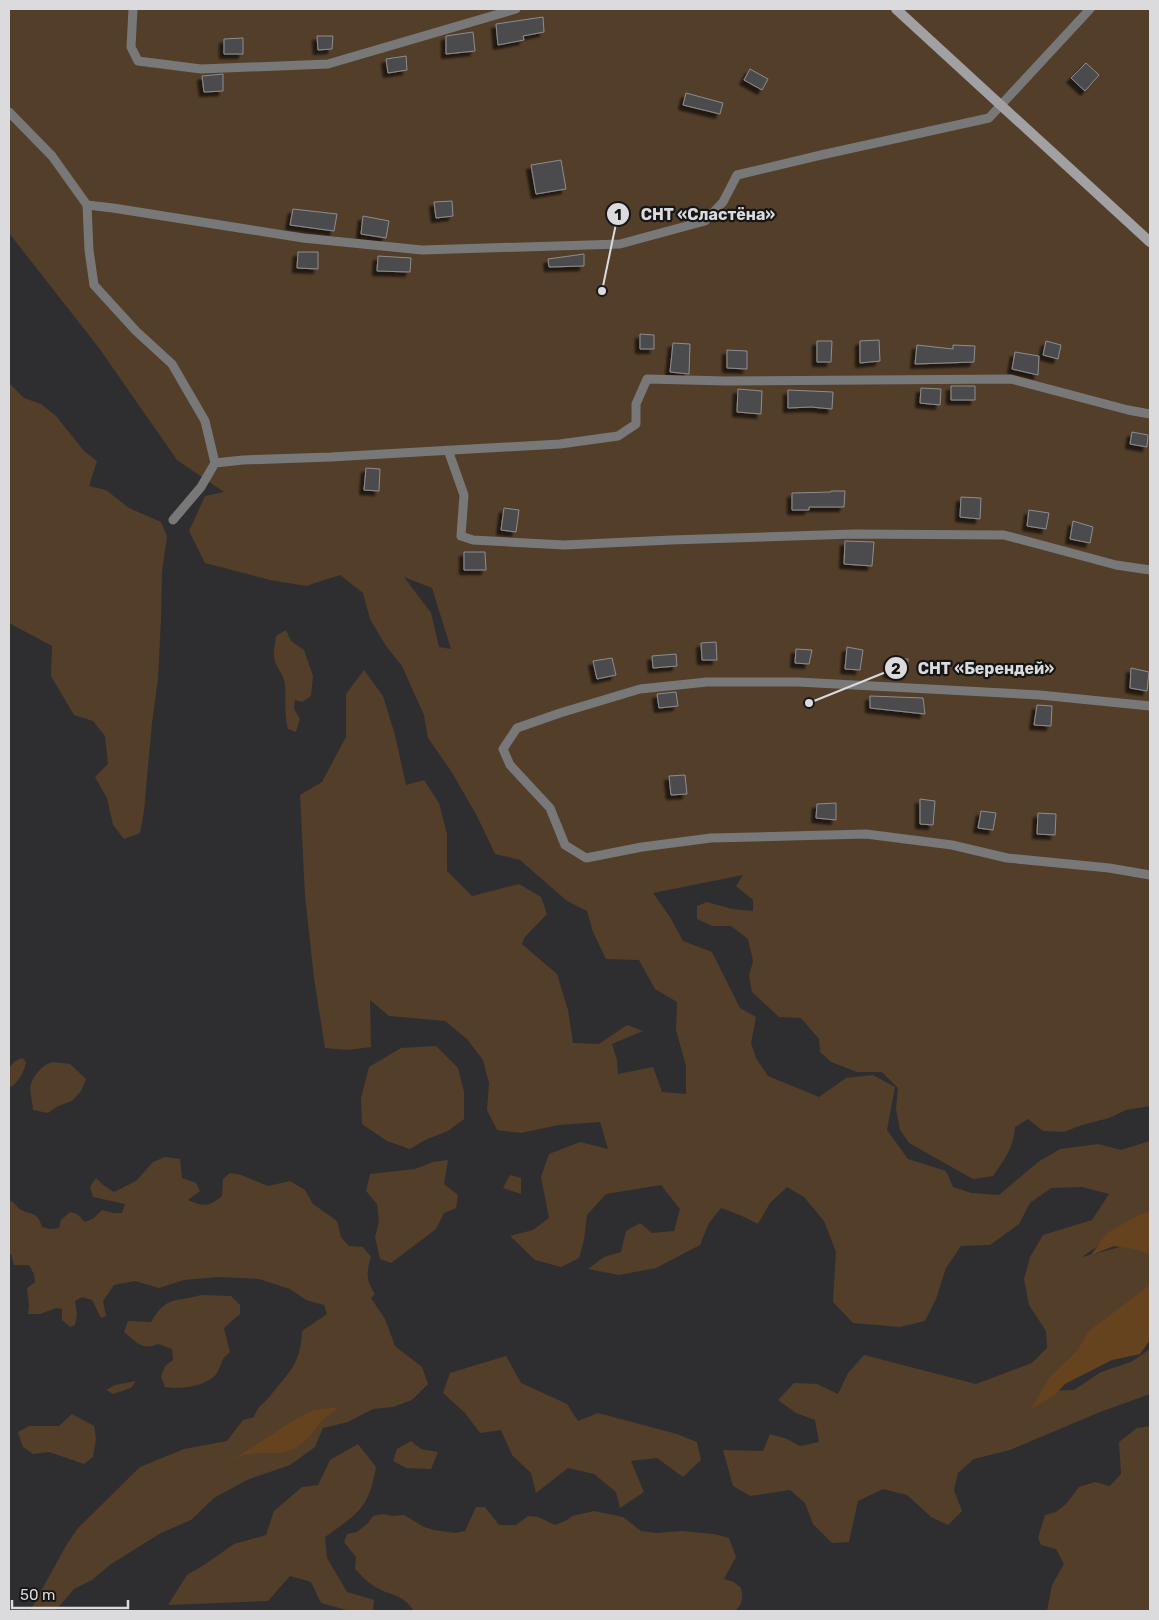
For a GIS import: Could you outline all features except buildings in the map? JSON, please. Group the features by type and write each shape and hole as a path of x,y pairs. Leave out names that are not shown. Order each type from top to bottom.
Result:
{"street":[{"path":"896,9 1150,242"}],"lane":[{"path":"134,9 131,47 138,61 201,69 328,64 516,9"},
{"path":"87,205 302,238 422,250 620,244 705,221 723,202 737,175 989,118 1090,9"},
{"path":"9,112 52,156 87,205 89,250 94,285 136,331 172,364 205,420 215,463 201,487 173,520"},
{"path":"215,463 560,444 618,436 636,424 636,404 647,379 726,381 1010,379 1150,414"},
{"path":"448,450 464,495 461,536 473,540 564,545 854,534 1004,535 1116,565 1150,570"},
{"path":"1150,706 1040,695 798,682 707,682 640,689 560,714 517,728 503,748 510,765 550,808 565,845 586,858 642,846 711,838 866,834 952,845 1007,858 1109,868 1150,875"}],"shaded area":[{"path":"9,9 1150,9 1150,1106 1126,1110 1109,1118 1064,1132 1043,1131 1028,1119 1015,1127 1010,1148 993,1176 973,1179 909,1143 900,1130 896,1109 898,1088 882,1072 857,1072 831,1062 820,1052 819,1039 801,1018 779,1017 752,992 749,976 753,961 748,939 731,926 712,926 697,919 697,906 707,902 732,909 753,911 753,900 736,886 743,875 653,893 670,917 683,941 712,952 740,1008 756,1017 751,1043 756,1058 768,1076 819,1097 846,1078 873,1075 895,1087 887,1130 908,1159 946,1171 953,1187 971,1193 999,1195 1038,1162 1060,1149 1098,1144 1121,1150 1150,1141 1150,1217 1112,1236 1082,1257 1139,1242 1150,1245 1150,1288 1045,1391 1074,1390 1101,1372 1131,1362 1150,1349 1150,1394 1100,1412 1010,1450 974,1459 958,1473 954,1490 962,1511 948,1525 931,1517 907,1495 883,1489 858,1501 849,1542 832,1543 813,1524 805,1503 790,1490 750,1496 733,1486 723,1450 763,1451 770,1434 787,1439 800,1446 819,1442 815,1420 796,1413 778,1400 794,1383 817,1384 838,1394 848,1373 864,1355 976,1384 1032,1363 1047,1348 1046,1331 1029,1305 1024,1279 1030,1257 1043,1235 1092,1220 1109,1194 1082,1187 1051,1188 1030,1203 1019,1224 990,1245 961,1246 946,1268 936,1299 925,1321 900,1327 853,1323 833,1302 836,1252 824,1221 804,1197 787,1187 770,1203 758,1224 721,1208 709,1223 700,1245 656,1268 619,1275 588,1269 604,1257 621,1252 626,1231 640,1223 652,1233 674,1231 680,1209 661,1185 606,1194 587,1215 584,1240 579,1258 561,1267 535,1260 510,1236 533,1230 549,1218 541,1177 549,1154 580,1142 608,1149 600,1122 559,1125 521,1133 497,1130 487,1110 489,1083 483,1060 467,1039 445,1021 389,1016 370,1000 371,1047 347,1050 325,1048 314,978 305,895 300,795 322,782 346,737 346,694 364,670 383,696 395,735 406,785 424,780 439,803 447,834 447,871 472,896 519,884 541,897 547,914 524,938 522,944 557,974 568,1010 573,1043 599,1044 627,1025 643,1031 612,1044 617,1060 618,1074 653,1067 662,1092 686,1094 686,1066 676,1030 677,1002 655,989 639,960 606,959 593,932 587,911 567,901 520,860 495,854 477,816 451,771 428,738 424,715 402,666 386,646 370,619 363,593 340,575 306,586 270,580 205,563 189,531 205,496 224,492 177,460 99,348 9,233","holes":["404,577 432,588 451,649 439,647 431,613"]},
{"path":"9,383 24,398 41,404 56,416 84,451 97,461 89,486 106,490 129,508 161,522 167,536 162,572 158,679 144,811 140,833 124,839 113,825 107,798 95,777 108,764 105,736 93,721 74,715 51,676 52,646 9,623"},
{"path":"286,630 291,641 304,650 313,676 311,696 302,702 295,700 294,709 300,719 296,732 288,729 284,682 274,657 276,636"},
{"path":"436,1046 458,1068 464,1092 464,1119 448,1131 425,1140 410,1149 387,1141 362,1124 361,1098 369,1067 401,1048"},
{"path":"22,1058 26,1062 24,1070 18,1080 9,1088 9,1068 15,1061"},
{"path":"54,1062 70,1064 86,1079 81,1091 72,1101 58,1106 48,1113 33,1110 30,1086 41,1068"},
{"path":"165,1157 180,1159 182,1178 196,1183 200,1191 188,1200 202,1205 209,1204 222,1196 223,1179 230,1173 241,1175 268,1186 290,1181 305,1190 313,1204 337,1221 341,1237 349,1246 363,1247 371,1257 368,1276 375,1294 371,1298 385,1319 395,1346 422,1367 428,1384 412,1400 393,1407 373,1409 348,1422 323,1428 315,1447 290,1465 247,1480 214,1498 191,1520 161,1533 111,1564 92,1580 74,1589 55,1611 30,1611 67,1544 78,1528 140,1467 184,1449 227,1441 243,1420 254,1417 259,1407 293,1367 299,1352 302,1331 327,1314 324,1305 306,1300 290,1289 259,1279 218,1277 184,1280 159,1288 135,1281 114,1285 103,1301 106,1316 101,1318 92,1300 82,1297 75,1301 77,1314 75,1325 70,1327 62,1320 62,1309 56,1308 40,1314 28,1314 27,1288 35,1282 34,1274 29,1265 14,1265 11,1254 9,1255 9,1200 21,1210 36,1216 42,1227 50,1229 59,1228 61,1220 70,1212 77,1214 85,1222 94,1218 102,1210 122,1213 125,1204 93,1197 90,1187 96,1178 114,1192 136,1181 153,1162"},
{"path":"448,1160 444,1184 458,1195 456,1208 444,1213 436,1229 391,1263 380,1259 375,1237 379,1222 377,1204 366,1191 370,1174 415,1169 433,1162"},
{"path":"510,1175 521,1178 521,1194 503,1188"},
{"path":"1150,1211 1150,1254 1114,1246 1091,1255 1107,1233"},
{"path":"1150,1285 1150,1340 1140,1354 1112,1360 1065,1384 1055,1395 1031,1409 1049,1378 1076,1352 1089,1331"},
{"path":"201,1295 231,1296 240,1305 240,1314 224,1328 230,1352 223,1360 218,1371 209,1380 194,1386 165,1387 161,1377 165,1366 173,1360 172,1349 158,1344 143,1346 124,1332 128,1321 151,1322 167,1303"},
{"path":"506,1356 521,1383 567,1404 578,1421 598,1413 677,1434 697,1442 701,1460 683,1477 657,1458 631,1461 644,1492 620,1508 616,1492 594,1474 568,1468 536,1493 531,1473 512,1455 501,1430 480,1433 465,1413 443,1393 450,1373"},
{"path":"136,1381 131,1388 113,1394 106,1390 115,1385"},
{"path":"340,1407 323,1419 310,1436 295,1449 281,1453 244,1455 234,1459 313,1410"},
{"path":"72,1414 94,1426 96,1439 93,1457 84,1464 49,1452 33,1454 23,1447 18,1432 29,1426 59,1426"},
{"path":"1150,1426 1150,1611 1047,1611 1052,1585 1064,1564 1056,1549 1041,1545 1038,1538 1045,1515 1056,1512 1066,1504 1079,1487 1095,1482 1110,1486 1121,1474 1119,1442 1137,1428"},
{"path":"411,1441 421,1449 438,1452 431,1469 406,1468 393,1461 397,1449"},
{"path":"358,1444 376,1467 370,1492 365,1502 353,1516 325,1537 327,1558 347,1592 374,1600 373,1611 350,1611 321,1603 311,1582 290,1576 268,1601 168,1605 187,1575 234,1544 266,1535 274,1511 302,1487 318,1485 330,1460"},
{"path":"476,1507 485,1507 499,1525 516,1525 528,1516 538,1517 555,1525 572,1516 594,1511 623,1517 641,1531 656,1533 682,1531 714,1534 729,1538 736,1557 724,1579 734,1582 741,1588 741,1603 735,1611 414,1611 401,1598 377,1588 363,1577 355,1569 356,1557 344,1542 347,1534 357,1532 373,1516 383,1514 392,1516 404,1515 424,1527 434,1530 455,1533 465,1531"}],"place":[{"name":"СНТ «Сластёна»","path":"602,291"},
{"name":"СНТ «Берендей»","path":"809,703"}]}
